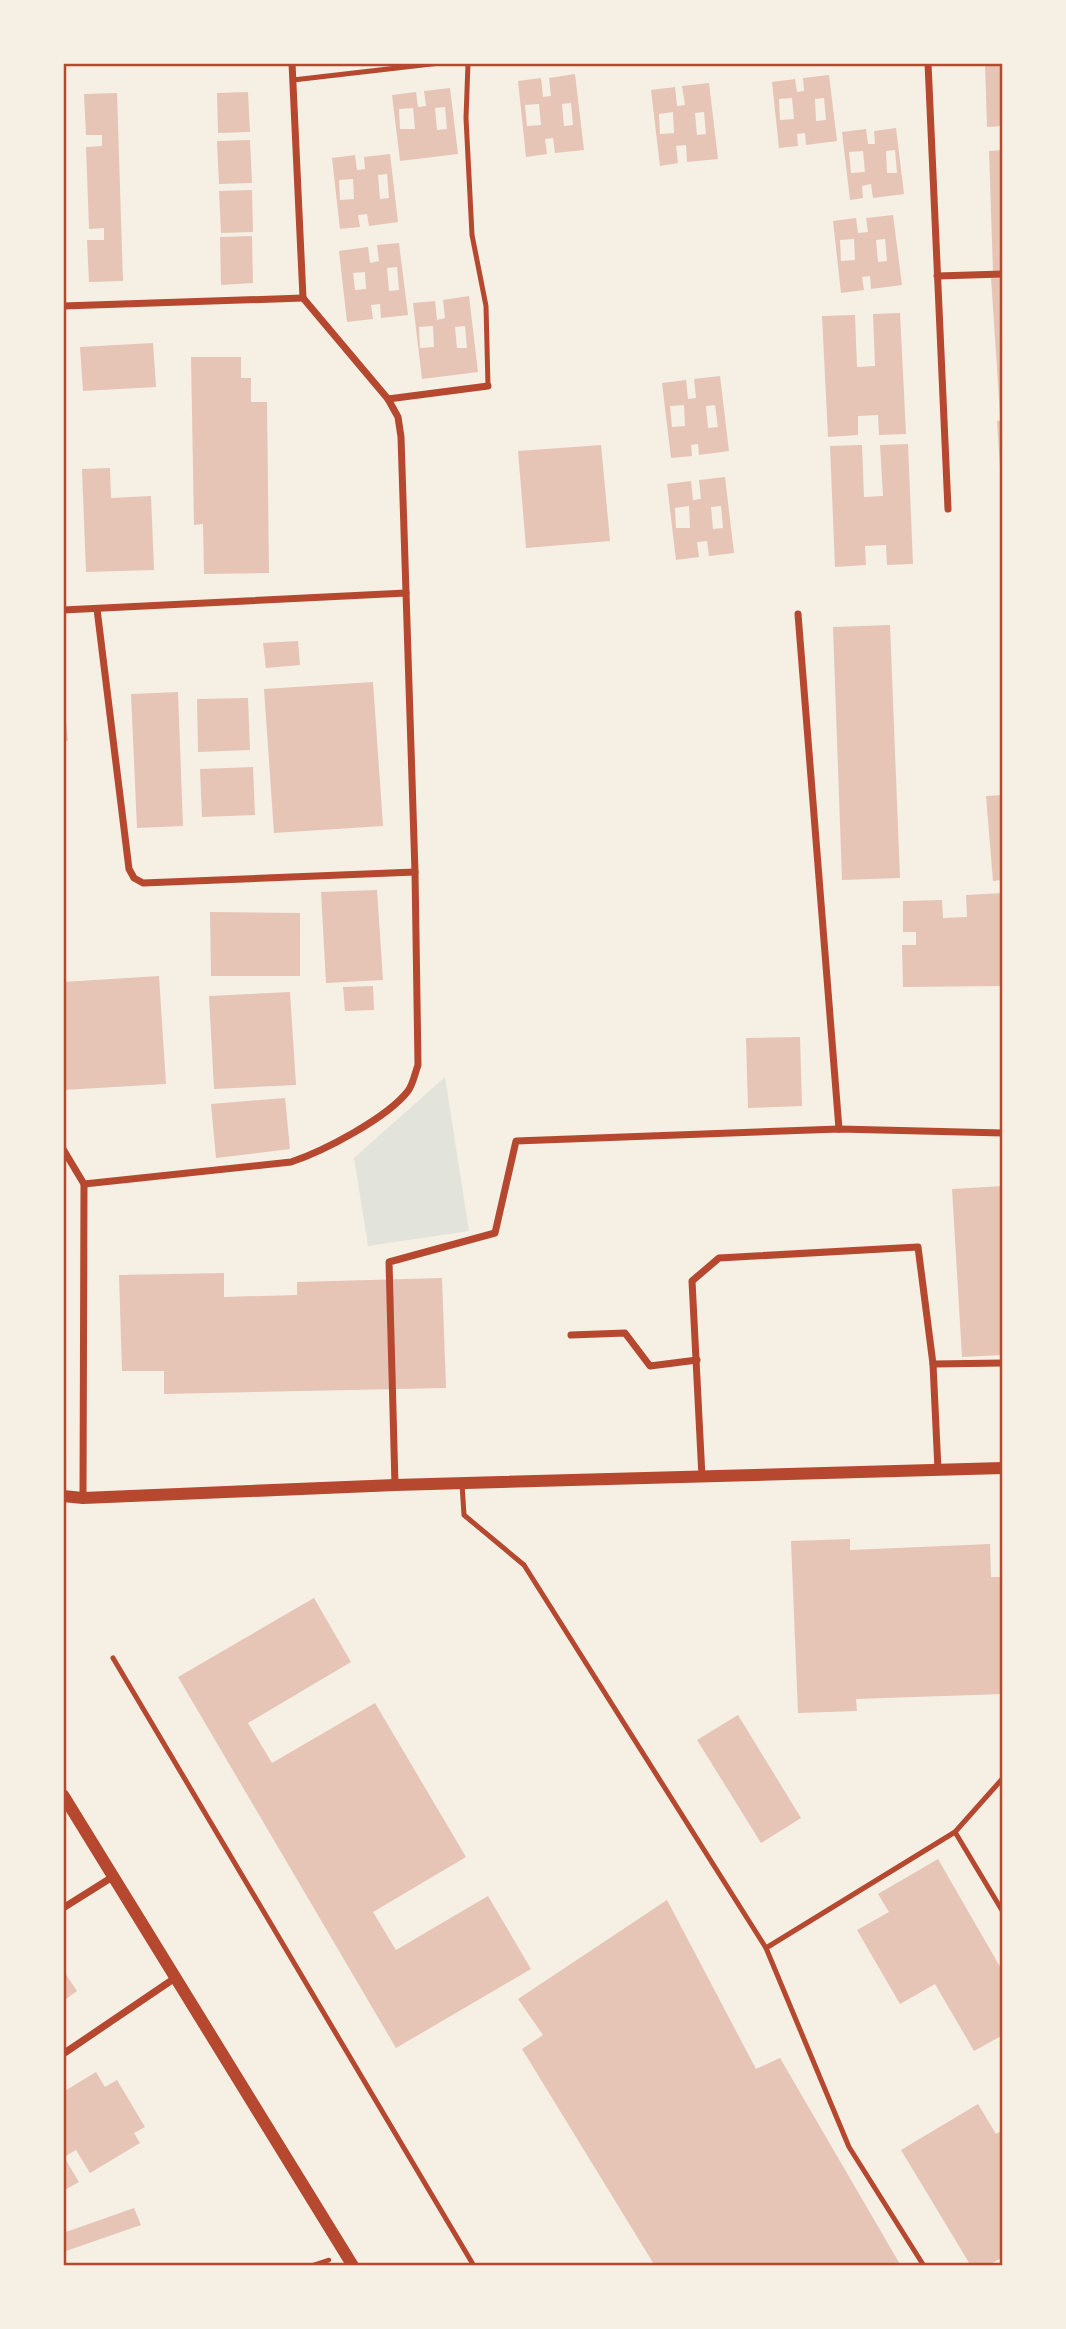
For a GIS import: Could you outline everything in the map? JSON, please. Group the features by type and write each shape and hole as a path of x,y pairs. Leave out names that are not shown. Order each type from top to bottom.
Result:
{"street":[{"path":"84,1184 290,1162 321,1152 395,1104 410,1088 418,1065 415,872 401,437 398,416 388,399 303,299 292,63"},
{"path":"928,63 948,509"},
{"path":"937,276 1003,274"},
{"path":"63,306 303,299"},
{"path":"388,399 488,386"},
{"path":"63,610 406,593"},
{"path":"97,609 129,869 134,878 143,883 415,872"},
{"path":"798,614 839,1129"},
{"path":"396,1485 389,1262 495,1233 516,1141 839,1129 1003,1133"},
{"path":"63,1149 84,1184 83,1498"},
{"path":"702,1478 692,1281 719,1258 918,1247 933,1364 938,1470"},
{"path":"571,1335 625,1333 650,1366 696,1360"},
{"path":"933,1364 1003,1363"},
{"path":"63,1496 83,1498 396,1485 1003,1468"},
{"path":"63,1795 353,2266"},
{"path":"63,1908 115,1876"},
{"path":"63,2054 176,1978"}],"lane":[{"path":"293,80 440,63"},
{"path":"468,63 467,118 472,235 486,306 488,386"},
{"path":"462,1484 464,1515 524,1564 766,1948 849,2147 924,2266"},
{"path":"113,1658 474,2266"},
{"path":"766,1948 955,1832 1003,1778"},
{"path":"955,1832 1003,1912"}],"shaded area":[{"path":"445,1077 469,1231 368,1246 354,1158"}],"building":[{"path":"985,63 1003,63 1003,126 987,127"},
{"path":"575,74 584,150 555,153 553,138 545,139 547,154 526,157 518,81 541,78 543,97 551,96 549,78","holes":["571,103 573,125 564,126 562,104","539,104 541,125 527,126 525,105"]},
{"path":"829,75 837,141 806,145 805,133 797,134 798,146 779,148 772,82 795,79 797,92 804,91 803,78","holes":["792,98 794,119 780,120 779,99","824,98 826,120 816,121 815,99"]},
{"path":"709,83 718,159 687,162 686,145 676,146 678,163 660,166 651,90 675,87 677,106 685,105 682,86","holes":["673,112 674,133 660,134 659,114","704,112 706,134 697,135 695,113"]},
{"path":"450,88 458,154 400,161 392,95 416,92 418,107 426,106 424,91","holes":["445,107 447,129 437,130 435,108","413,108 415,129 400,129 399,109"]},
{"path":"248,92 250,132 218,133 217,93"},
{"path":"117,93 123,281 89,282 87,240 104,240 104,228 89,229 86,147 102,146 102,135 86,135 84,94"},
{"path":"896,128 904,194 873,198 871,184 862,186 863,198 850,200 842,132 866,129 868,144 875,144 874,131","holes":["895,150 897,173 887,173 886,151","863,151 865,172 851,173 849,152"]},
{"path":"250,140 252,183 219,184 217,141"},
{"path":"1003,150 1003,271 993,271 989,151"},
{"path":"390,154 398,222 369,226 367,214 358,215 360,227 340,229 332,158 355,155 357,170 365,169 364,157","holes":["387,174 389,198 380,199 378,175","353,179 354,199 340,200 339,180"]},
{"path":"252,190 253,232 221,233 219,191"},
{"path":"893,215 902,285 871,289 870,276 862,277 864,290 841,293 833,221 856,218 858,233 868,232 866,218","holes":["854,239 855,260 841,261 840,240","885,239 887,261 878,262 876,240"]},
{"path":"252,236 253,283 221,285 220,237"},
{"path":"399,243 408,315 381,318 380,304 371,305 373,319 347,322 339,251 368,247 370,263 379,261 377,245","holes":["397,267 399,290 389,291 387,268","365,272 366,289 355,290 353,273"]},
{"path":"1003,276 1003,414 1000,415 991,277"},
{"path":"469,296 478,372 422,379 413,303 435,301 437,320 445,318 443,300","holes":["433,326 434,347 420,348 419,327","465,326 467,348 457,348 455,327"]},
{"path":"900,313 906,434 879,435 878,415 858,416 858,435 828,437 822,316 855,315 857,367 875,366 873,314"},
{"path":"153,343 156,387 83,391 80,347"},
{"path":"191,357 241,357 241,378 251,378 251,402 267,402 269,573 204,574 203,524 194,525"},
{"path":"720,376 729,451 699,455 698,444 691,445 692,456 671,458 662,383 686,380 688,399 696,398 694,379","holes":["684,405 685,426 672,427 670,406","715,405 718,427 708,428 706,406"]},
{"path":"997,421 1003,421 1003,482 1001,482"},
{"path":"908,444 913,564 887,565 886,545 865,546 866,565 835,567 830,446 862,445 864,497 883,496 880,445"},
{"path":"601,445 610,541 526,548 518,451"},
{"path":"110,468 111,498 151,496 154,570 86,572 82,469"},
{"path":"725,477 734,553 709,556 707,541 697,542 699,557 676,560 667,484 691,481 693,500 701,499 699,480","holes":["689,506 690,528 676,528 675,508","721,506 723,528 713,529 711,507"]},
{"path":"890,625 900,878 842,880 833,627"},
{"path":"298,641 300,665 266,668 263,643"},
{"path":"373,682 383,826 274,833 264,689"},
{"path":"178,692 183,826 137,828 131,694"},
{"path":"63,693 68,741 63,741"},
{"path":"248,698 250,750 198,752 197,699"},
{"path":"253,767 255,815 202,817 200,769"},
{"path":"1003,795 1003,880 993,881 986,796"},
{"path":"377,890 383,980 326,983 321,892"},
{"path":"1003,893 1003,986 903,987 902,945 916,945 916,932 903,932 903,901 942,900 943,918 967,917 966,895"},
{"path":"210,912 300,913 300,976 211,976"},
{"path":"159,976 166,1084 63,1090 63,982"},
{"path":"373,986 374,1010 345,1011 343,987"},
{"path":"290,992 296,1085 214,1089 209,996"},
{"path":"800,1037 802,1106 748,1108 746,1038"},
{"path":"285,1098 290,1149 216,1158 211,1104"},
{"path":"1003,1186 1003,1355 962,1357 952,1189"},
{"path":"224,1273 224,1297 297,1295 297,1282 442,1278 446,1388 164,1394 164,1371 122,1371 119,1275"},
{"path":"850,1539 850,1550 990,1544 991,1577 1003,1577 1003,1694 856,1699 857,1711 798,1713 791,1541"},
{"path":"314,1598 351,1662 248,1723 272,1763 375,1703 466,1857 373,1912 396,1950 488,1896 531,1969 396,2048 178,1677"},
{"path":"738,1715 801,1818 761,1843 697,1740"},
{"path":"938,1859 1003,1972 1003,2035 974,2051 935,1984 900,2004 857,1930 889,1912 878,1894"},
{"path":"667,1900 756,2069 780,2058 901,2266 655,2266 522,2049 543,2035 518,1999"},
{"path":"63,1970 77,1991 63,2001"},
{"path":"96,2072 105,2087 117,2080 145,2127 134,2133 140,2143 90,2173 76,2150 64,2157 79,2182 63,2191 63,2092"},
{"path":"978,2104 996,2134 1003,2130 1003,2257 987,2266 971,2266 901,2150"},
{"path":"134,2208 141,2225 63,2252 63,2233"}]}
